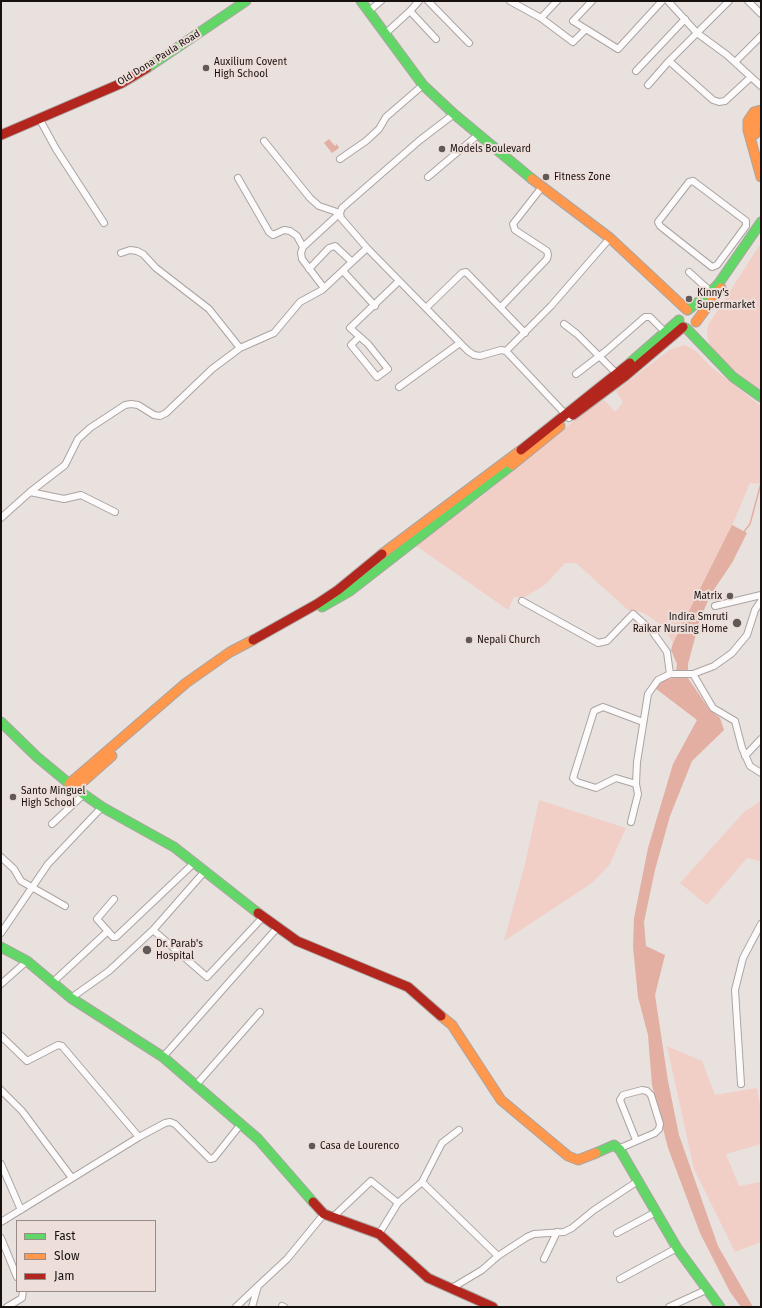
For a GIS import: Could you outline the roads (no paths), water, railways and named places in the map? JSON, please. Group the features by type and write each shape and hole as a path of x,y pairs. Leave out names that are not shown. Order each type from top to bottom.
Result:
{"street":[{"path":"361,1 423,85 454,114 542,187 610,238 675,300 705,348 733,377 761,397"},
{"path":"369,11 381,1"},
{"path":"386,33 419,1"},
{"path":"428,1 469,43"},
{"path":"510,1 542,18 573,42 586,29"},
{"path":"542,18 557,1"},
{"path":"592,1 573,21 618,50 662,1"},
{"path":"668,1 697,33 735,62 760,84"},
{"path":"648,84 729,1"},
{"path":"748,1 761,14"},
{"name":"Old Dona Paula Road","path":"1,135 122,83 162,58 241,2"},
{"path":"410,11 436,39"},
{"path":"636,71 685,19"},
{"path":"735,62 761,36"},
{"path":"669,61 713,100 719,102 725,101 751,77"},
{"path":"340,159 366,141 379,129 386,117 423,85"},
{"path":"761,110 754,112 748,121 748,130 761,177"},
{"path":"324,288 302,259 301,252 303,247 340,213 342,208 420,140 454,114"},
{"path":"761,114 754,125 761,156"},
{"path":"39,118 56,149 104,223"},
{"path":"428,177 479,134"},
{"path":"264,141 310,198 319,206 340,213"},
{"path":"238,178 269,232 273,235 284,230 290,231 297,236 303,247"},
{"path":"693,181 746,221 746,226 733,244 717,265 712,267 660,226 658,222 689,182 693,181"},
{"path":"501,307 547,259 547,251 515,230 513,224 542,187"},
{"path":"340,213 341,218 367,248 460,343 474,355 480,356 502,350 506,351 567,416"},
{"path":"567,416 624,378 687,320 711,292 761,222"},
{"path":"72,786 186,683 230,652 317,604 338,590 381,555 567,416 665,332 687,320 761,232"},
{"path":"506,351 525,334 610,238"},
{"path":"733,244 742,250"},
{"path":"309,269 329,248 336,246 352,262"},
{"path":"1,518 30,492 65,465 78,439 90,428 125,405 138,405 154,415 160,416 166,413 212,369 240,348 274,333 300,302 324,288 367,248"},
{"path":"121,253 130,250 143,254 156,268 209,309 240,348"},
{"path":"343,271 375,306"},
{"path":"426,308 462,273 466,272 501,307 525,334"},
{"path":"689,272 711,292"},
{"path":"359,336 351,346 377,377 388,369 380,358 359,336 350,328 375,306 399,281"},
{"path":"576,374 600,356 645,317 650,317 665,332"},
{"path":"564,324 600,356 617,374"},
{"path":"399,387 460,343"},
{"path":"30,492 64,499 81,495 115,512"},
{"path":"715,606 761,595"},
{"path":"522,601 598,643 607,640 632,614 652,631 667,652 670,674"},
{"path":"631,822 638,794 636,784 643,722 648,694 658,680 670,674 693,674 714,666 732,653 747,635 755,610 761,601"},
{"path":"693,674 713,708 735,721 745,756 750,766 761,773"},
{"path":"636,784 616,778 596,788 576,782 573,778 594,711 603,707 643,722"},
{"path":"1,722 38,757 72,786 102,807 174,847 277,928 297,941 408,987 452,1025 501,1100 568,1156 578,1160 614,1145 638,1181 677,1248 706,1290 720,1307"},
{"path":"745,756 761,739"},
{"path":"52,824 84,794"},
{"path":"1,933 48,864 102,807"},
{"path":"1,857 14,869 20,881 65,906"},
{"path":"114,899 97,919 113,937 119,936 194,863"},
{"path":"71,998 109,971 153,930 205,871"},
{"path":"153,930 207,977 263,917"},
{"path":"741,1084 735,990 743,958 761,924"},
{"path":"163,1057 277,928"},
{"path":"52,983 108,931"},
{"path":"1,947 27,961 71,998 163,1057 258,1139 328,1216 379,1234 428,1278 493,1307"},
{"path":"1,984 27,961"},
{"path":"196,1085 260,1012"},
{"path":"1,1036 27,1061 58,1045 62,1046 139,1137"},
{"path":"1,1090 22,1111 72,1178"},
{"path":"618,1149 655,1133 659,1129 660,1124 651,1095 647,1091 642,1090 623,1095 620,1100 636,1140"},
{"path":"1,1222 139,1137 170,1122 210,1159 214,1158 241,1124"},
{"path":"379,1234 398,1204 422,1182 442,1143 459,1130"},
{"path":"1,1164 21,1210"},
{"path":"452,1288 482,1270 498,1256 534,1234 557,1232 572,1228 594,1210 638,1181"},
{"path":"236,1307 328,1216 369,1182 373,1182 398,1204"},
{"path":"422,1182 498,1256"},
{"path":"617,1233 656,1212"},
{"path":"544,1259 557,1232"},
{"path":"1,1238 16,1275"},
{"path":"620,1279 677,1248"},
{"path":"252,1307 258,1286"},
{"path":"669,1307 706,1290"},
{"path":"6,1307 22,1298 23,1292"}],"waterway":[{"path":"743,533 750,524 761,483"}],"place":[{"name":"Auxilium Covent High School","path":"206,68"},
{"name":"Models Boulevard","path":"442,149"},
{"name":"Fitness Zone","path":"546,177"},
{"name":"Kinny's Supermarket","path":"689,299"},
{"name":"Matrix","path":"730,596"},
{"name":"Indira Smruti Raikar Nursing Home","path":"737,623"},
{"name":"Nepali Church","path":"469,640"},
{"name":"Santo Minguel High School","path":"13,797"},
{"name":"Dr. Parab's Hospital","path":"147,950"},
{"name":"Casa de Lourenco","path":"312,1146"}]}
